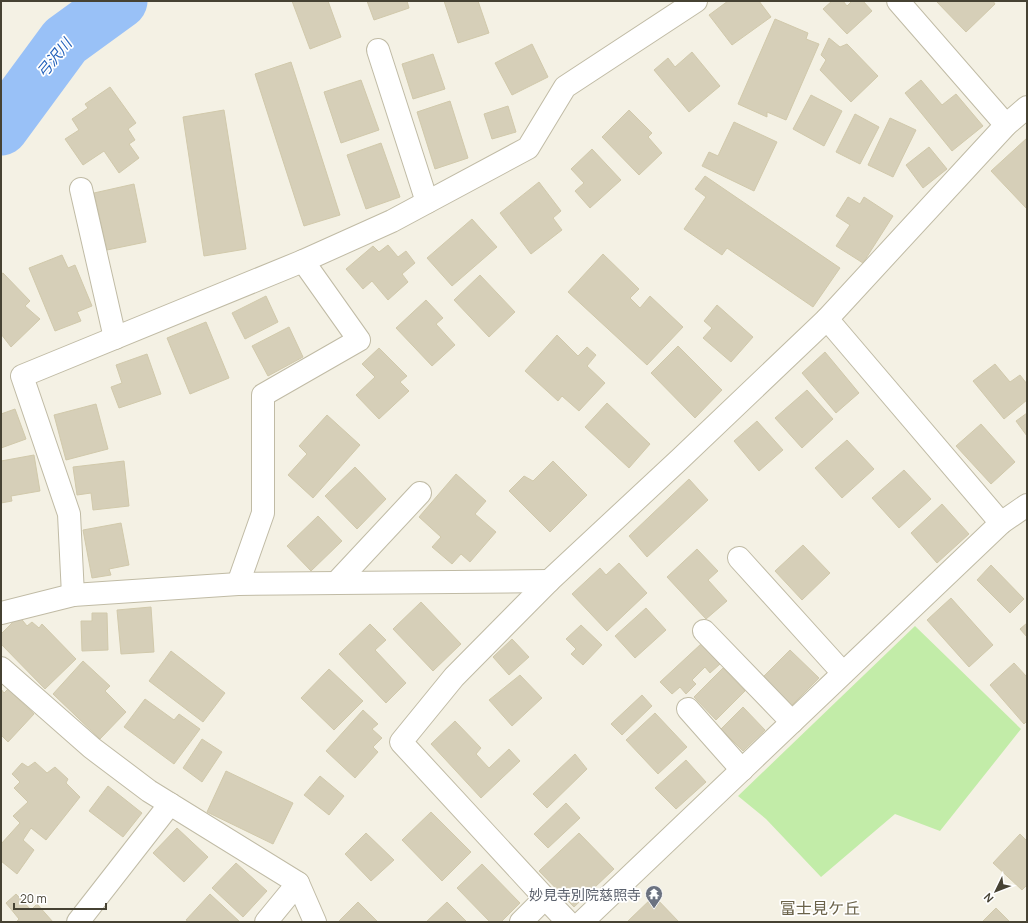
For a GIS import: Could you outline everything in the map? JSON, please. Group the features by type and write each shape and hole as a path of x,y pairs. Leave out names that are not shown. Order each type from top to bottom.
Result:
{"street":[{"path":"73,596 69,514 22,376 303,261 392,221 528,148 565,87 696,1"},
{"path":"898,1 1006,125"},
{"path":"378,50 427,202"},
{"path":"568,922 401,742 454,677 549,581 827,319 1006,125 1027,107"},
{"path":"81,189 115,338"},
{"path":"238,584 263,514 263,395 358,340 303,261"},
{"path":"827,319 1001,523"},
{"path":"336,583 420,493"},
{"path":"582,922 1001,523 1027,505"},
{"path":"740,558 844,673"},
{"path":"1,613 73,596 238,584 549,581"},
{"path":"704,630 792,722"},
{"path":"1,668 92,748 149,791 298,883 315,922"},
{"path":"688,709 742,770"},
{"path":"78,922 170,804"},
{"path":"266,922 298,883"},
{"path":"521,922 545,898"}],"green space":[{"path":"915,626 1021,729 940,831 895,814 821,877 766,819 738,796"}],"building":[{"path":"292,1 328,1 341,37 310,49"},
{"path":"367,1 407,1 409,8 374,20"},
{"path":"444,1 478,1 489,33 458,43"},
{"path":"728,1 759,1 771,17 732,45 709,15"},
{"path":"832,1 843,1 847,6 852,1 863,1 872,11 847,34 823,9"},
{"path":"936,1 993,1 995,4 966,32"},
{"path":"775,19 808,33 806,39 819,44 786,120 767,112 767,117 738,104"},
{"path":"829,38 840,47 847,44 878,76 851,102 820,70 826,60 821,55"},
{"path":"532,44 548,77 512,95 495,63"},
{"path":"692,52 720,86 689,112 654,70 668,58 675,67"},
{"path":"433,54 445,89 413,99 402,64"},
{"path":"291,62 340,215 304,226 255,74"},
{"path":"361,80 379,130 341,143 324,92"},
{"path":"921,80 942,105 956,94 983,126 952,151 905,93"},
{"path":"110,87 136,123 128,129 135,140 129,144 139,158 119,173 104,151 83,165 65,139 79,130 72,119 88,108 85,104"},
{"path":"811,95 842,111 824,146 793,129"},
{"path":"450,101 468,158 435,169 417,112"},
{"path":"508,106 516,132 492,139 484,114"},
{"path":"224,110 246,249 204,256 183,117"},
{"path":"629,110 652,133 648,137 662,153 639,175 602,137"},
{"path":"855,114 879,127 860,164 836,152"},
{"path":"890,118 916,130 893,177 868,165"},
{"path":"734,122 777,142 754,191 702,166 709,152 718,156"},
{"path":"1027,138 1027,209 991,171"},
{"path":"381,143 400,197 366,209 347,155"},
{"path":"929,147 947,169 923,188 906,165"},
{"path":"592,149 621,180 590,208 575,191 584,183 571,169"},
{"path":"705,176 840,268 813,307 727,248 722,255 684,229 706,197 695,189"},
{"path":"539,182 561,211 553,218 562,230 531,254 500,213"},
{"path":"134,184 146,242 107,250 94,193"},
{"path":"848,197 860,204 864,197 893,216 863,263 836,246 850,225 836,216"},
{"path":"472,219 497,247 452,286 427,258"},
{"path":"388,245 398,257 406,251 415,263 402,274 408,282 388,300 372,281 363,289 346,269 373,246 379,252"},
{"path":"603,254 639,289 630,298 640,308 650,296 683,327 647,365 568,292"},
{"path":"62,255 68,268 75,265 92,306 77,312 81,321 55,331 29,268"},
{"path":"3,273 30,301 25,306 40,319 11,347 1,334 1,274"},
{"path":"480,275 515,312 489,337 454,300"},
{"path":"266,296 278,322 245,339 232,313"},
{"path":"426,300 443,318 436,324 455,345 432,366 396,328"},
{"path":"717,305 753,337 731,362 703,338 712,328 704,321"},
{"path":"206,322 229,378 190,394 167,338"},
{"path":"289,327 303,357 268,376 252,346"},
{"path":"557,335 578,356 587,347 596,355 587,366 605,383 579,411 562,396 558,401 525,371"},
{"path":"678,346 722,390 695,418 651,373"},
{"path":"379,348 407,376 400,382 409,391 379,419 356,395 375,377 362,364"},
{"path":"825,352 859,393 836,413 802,373"},
{"path":"147,354 161,394 119,408 111,387 122,383 116,365"},
{"path":"995,364 1010,382 1020,375 1027,384 1027,400 1004,419 973,381"},
{"path":"807,390 833,419 802,448 775,418"},
{"path":"607,403 650,444 629,468 585,427"},
{"path":"96,404 108,449 66,460 54,415"},
{"path":"15,409 26,439 1,448 1,414"},
{"path":"1027,413 1027,436 1016,421"},
{"path":"327,415 360,445 313,498 288,475 307,454 299,446"},
{"path":"757,421 783,450 759,471 734,441"},
{"path":"981,424 1015,462 991,484 956,446"},
{"path":"847,440 874,469 842,498 815,468"},
{"path":"34,455 40,491 11,496 12,501 1,503 1,461"},
{"path":"124,461 129,506 93,510 91,493 77,495 73,467"},
{"path":"553,461 587,495 550,532 509,491 524,476 533,481"},
{"path":"355,467 386,499 357,529 325,496"},
{"path":"904,470 931,499 899,528 872,498"},
{"path":"456,474 486,501 475,514 496,532 470,562 461,554 452,564 432,547 441,537 419,517"},
{"path":"689,479 708,500 647,557 629,536"},
{"path":"942,504 969,534 937,563 911,533"},
{"path":"318,516 342,541 311,571 287,546"},
{"path":"121,523 129,565 109,569 111,575 92,578 83,530"},
{"path":"803,545 830,573 802,600 775,571"},
{"path":"697,549 718,571 708,580 727,601 706,619 667,577"},
{"path":"619,563 647,593 607,631 572,594 600,568 606,575"},
{"path":"991,565 1024,599 1010,613 977,580"},
{"path":"951,598 993,645 969,667 927,620"},
{"path":"421,602 461,644 433,671 393,629"},
{"path":"151,607 154,652 121,654 117,610"},
{"path":"646,608 666,630 635,658 615,636"},
{"path":"92,613 107,613 108,650 82,651 81,621 92,621"},
{"path":"19,616 27,626 32,622 39,628 42,624 76,659 45,689 1,644 1,634"},
{"path":"1027,623 1027,637 1020,629"},
{"path":"370,624 386,640 375,650 406,683 386,703 339,654"},
{"path":"581,625 602,645 583,665 571,654 576,649 566,639"},
{"path":"512,639 529,657 509,675 493,657"},
{"path":"701,644 720,664 710,673 705,667 692,680 696,684 686,694 680,687 672,694 660,682"},
{"path":"790,650 819,678 791,706 763,677"},
{"path":"171,651 225,693 203,722 149,681"},
{"path":"83,661 110,686 105,691 126,712 100,739 53,694"},
{"path":"1014,663 1027,677 1027,721 1024,724 990,685"},
{"path":"723,668 745,691 716,720 694,697"},
{"path":"329,669 363,701 334,730 301,698"},
{"path":"520,675 542,698 512,726 489,700"},
{"path":"1,689 4,693 8,689 34,714 8,742 1,735"},
{"path":"642,695 652,706 622,735 611,724"},
{"path":"145,699 174,720 179,714 200,729 174,764 124,727"},
{"path":"743,707 765,730 743,751 721,729"},
{"path":"363,710 378,724 372,729 382,738 373,747 378,752 355,778 326,751"},
{"path":"655,713 687,747 658,774 626,740"},
{"path":"455,721 481,748 476,754 489,768 509,749 520,761 481,798 431,744"},
{"path":"202,739 222,752 202,782 183,768"},
{"path":"575,754 587,769 547,808 533,794"},
{"path":"686,760 706,782 676,809 655,788"},
{"path":"35,762 47,773 55,767 68,779 66,783 80,797 46,840 31,828 23,840 34,850 17,874 1,861 1,844 20,823 13,816 28,802 14,788 20,782 12,774 22,763 28,767"},
{"path":"226,771 293,803 273,844 207,812"},
{"path":"320,776 344,796 329,815 304,795"},
{"path":"108,786 142,813 123,837 89,811"},
{"path":"566,803 580,818 548,848 534,834"},
{"path":"431,812 471,852 442,881 402,840"},
{"path":"177,828 208,857 184,882 153,853"},
{"path":"366,833 394,860 371,881 345,854"},
{"path":"579,833 614,869 574,907 539,871"},
{"path":"1020,834 1027,841 1027,885 1022,890 993,863"},
{"path":"236,863 267,891 243,917 212,888"},
{"path":"482,864 520,903 501,922 490,922 457,888"},
{"path":"16,894 31,910 37,904 53,922 16,922 19,919 6,903"},
{"path":"210,894 240,922 189,922 186,920"},
{"name":"妙見寺別院慈照寺","path":"654,896 679,922 627,922"},
{"path":"358,902 378,922 338,922"},
{"path":"447,902 467,922 426,922"},
{"path":"996,908 1010,922 982,922"}],"waterway":[{"name":"弓沢川","path":"1,128 65,41 120,1"}],"place":[{"name":"妙見寺別院慈照寺","path":"654,909"}],"district":[{"name":"富士見ケ丘","path":"820,908"}]}
